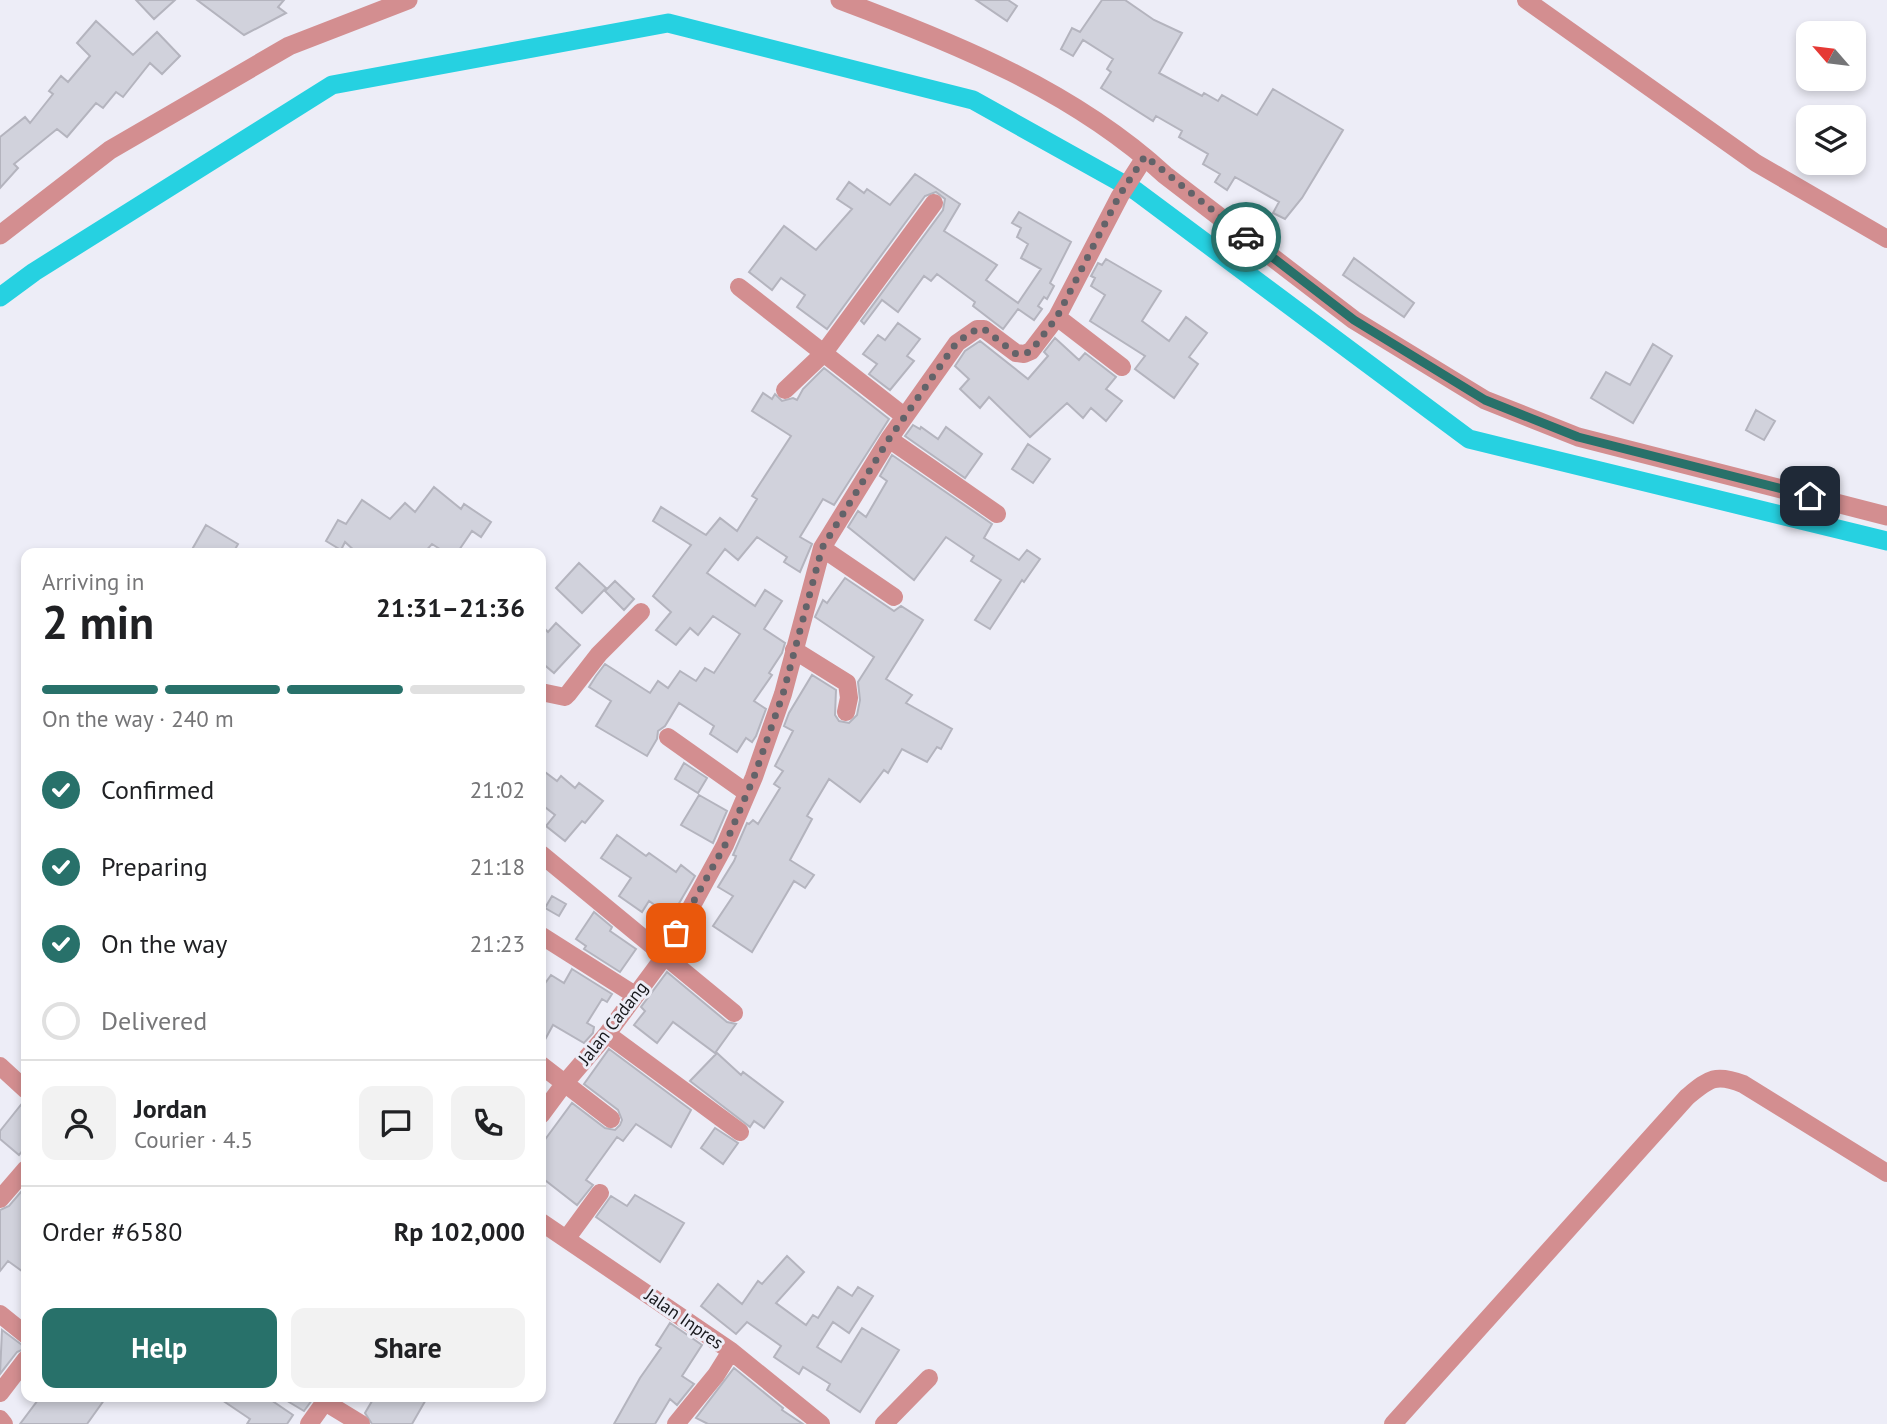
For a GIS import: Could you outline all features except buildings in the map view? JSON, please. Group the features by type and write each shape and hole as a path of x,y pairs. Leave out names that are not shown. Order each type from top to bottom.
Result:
{"street":[{"path":"0,234 110,150 277,53 408,0"},
{"path":"840,0 903,23 1001,66 1061,98 1140,164 1165,175 1354,320 1485,400 1578,437 1887,516"},
{"path":"1526,0 1756,163 1887,239"},
{"name":"Jalan Cadang","path":"546,1108 607,1034 664,957 725,845 783,694 822,548 889,439 957,342 977,329 984,329 1016,354 1031,351 1057,317 1119,196 1140,164"},
{"path":"785,390 823,354 934,203"},
{"path":"739,287 904,416"},
{"path":"1057,317 1122,367"},
{"path":"889,439 997,514"},
{"path":"822,548 894,597"},
{"path":"546,693 565,696 568,694 599,654 641,612"},
{"path":"794,650 847,683 849,698 846,712"},
{"path":"668,737 747,793"},
{"path":"546,858 734,1013"},
{"path":"546,939 635,995"},
{"path":"607,1034 740,1132"},
{"path":"0,1066 21,1085"},
{"path":"546,1069 611,1119"},
{"path":"1393,1424 1687,1097 1706,1082 1727,1078 1742,1084 1887,1173"},
{"path":"0,1199 21,1175"},
{"path":"568,1238 600,1193"},
{"name":"Jalan Inpres","path":"546,1225 731,1351 821,1424"},
{"path":"0,1314 21,1331"},
{"path":"676,1424 716,1376 731,1351"},
{"path":"0,1393 21,1366"},
{"path":"884,1424 929,1378"},
{"path":"309,1424 325,1402"},
{"path":"331,1402 361,1424"},
{"path":"0,1419 4,1424"}],"waterway":[{"path":"0,297 34,272 332,85 668,23 973,100 1136,191 1469,439 1887,541"}],"way so far":[{"path":"676,933 725,845 754,777 783,694 804,607 822,548 904,416 957,342 977,329 984,329 1016,354 1031,351 1057,317 1119,196 1145,156 1165,175 1246,237"}],"route":[{"path":"1246,237 1354,320 1485,400 1578,437 1810,496"}]}
